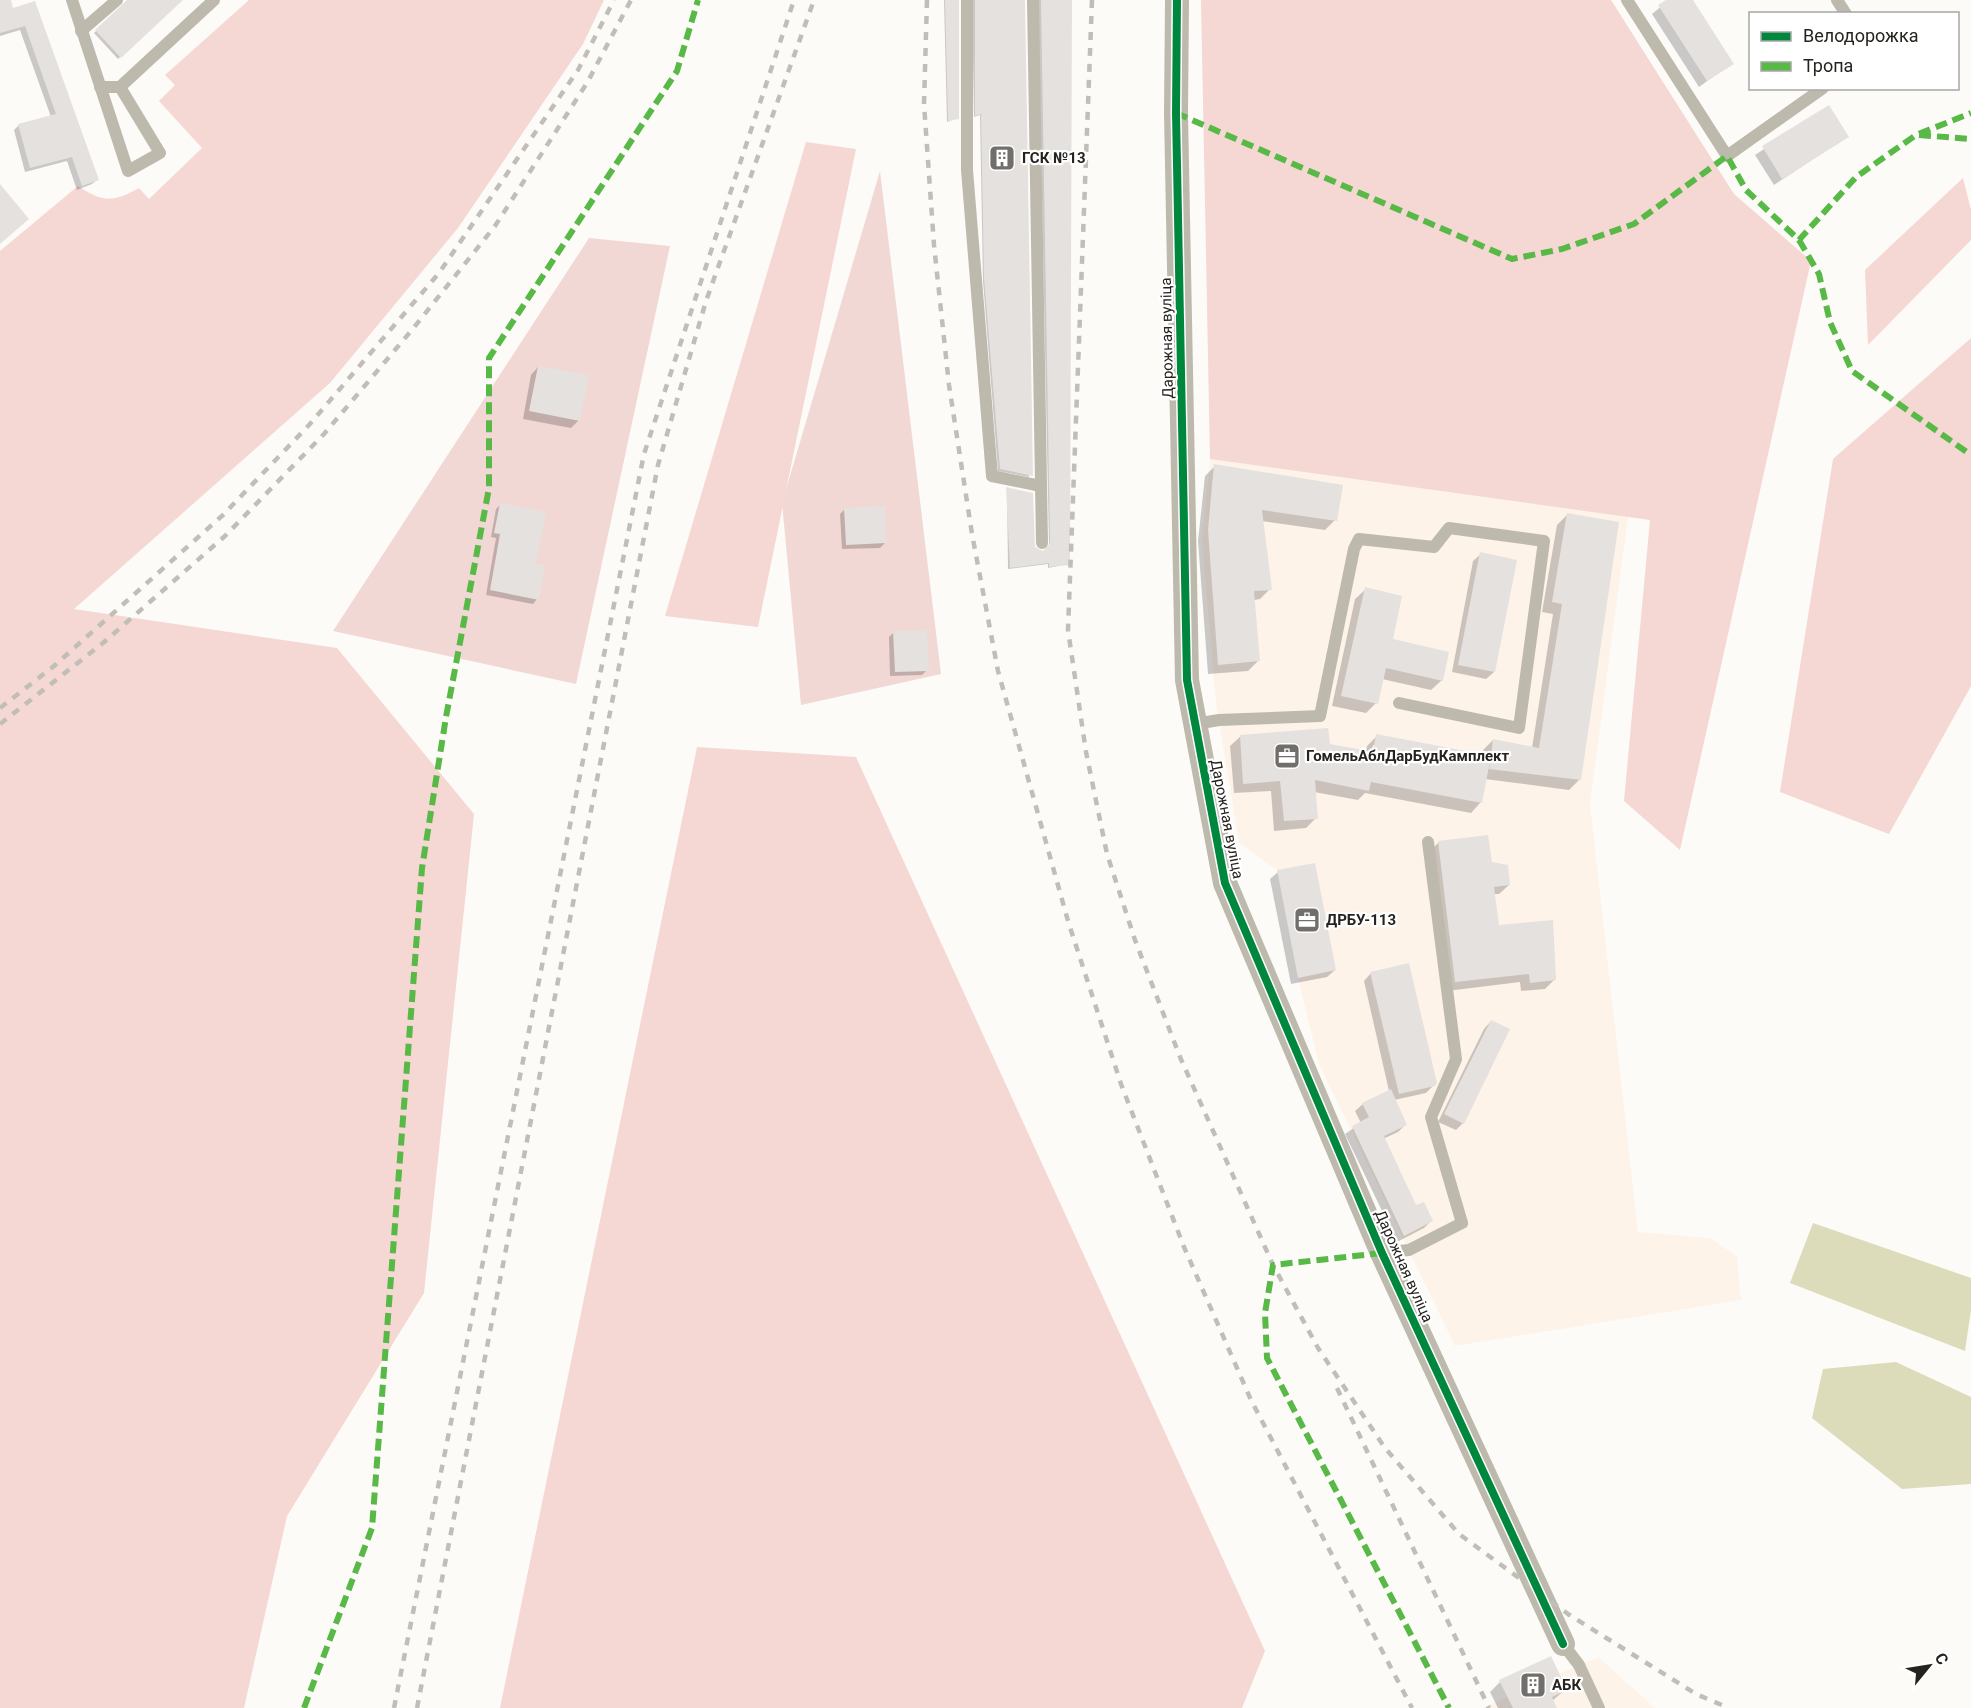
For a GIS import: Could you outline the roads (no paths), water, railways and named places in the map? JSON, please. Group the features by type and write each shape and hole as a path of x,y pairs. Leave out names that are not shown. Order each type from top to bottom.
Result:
{"street":[{"name":"Дарожная вуліца","path":"1177,0 1176,113 1186,669 1225,884 1382,1253 1563,1644"}],"lane":[{"path":"72,0 128,171 160,153 120,87"},
{"path":"81,31 117,0"},
{"path":"100,87 120,87 214,0"},
{"path":"967,0 967,170 992,476 1041,486"},
{"path":"1033,0 1042,543"},
{"path":"1627,0 1727,156 1820,90"},
{"path":"1195,724 1219,720 1320,716 1354,549 1359,539 1434,547 1449,528 1544,541 1519,728 1399,703"},
{"path":"1382,1253 1409,1250 1462,1223 1431,1117 1456,1059 1428,842"},
{"path":"1563,1644 1579,1665 1599,1708"}],"railway":[{"path":"0,708 54,666 223,515 309,425 439,273 578,70 614,0"},
{"path":"0,724 103,643 225,536 324,434 495,226 587,83 631,0"},
{"path":"394,1708 644,454 794,0"},
{"path":"417,1708 658,465 706,301 814,0"},
{"path":"927,0 924,104 934,245 949,385 972,534 998,671 1068,921 1121,1084 1184,1247 1251,1400 1412,1708"},
{"path":"1092,0 1068,630 1086,752 1107,854 1135,940 1180,1057 1273,1265 1318,1348 1385,1448 1459,1534 1568,1614 1696,1694 1729,1708"},
{"path":"1337,1388 1489,1708"}],"place":[{"name":"ГСК №13","path":"1002,158"},
{"name":"ГомельАблДарБудКамплект","path":"1287,756"},
{"name":"ДРБУ-113","path":"1307,920"},
{"name":"АБК","path":"1533,1685"}]}
